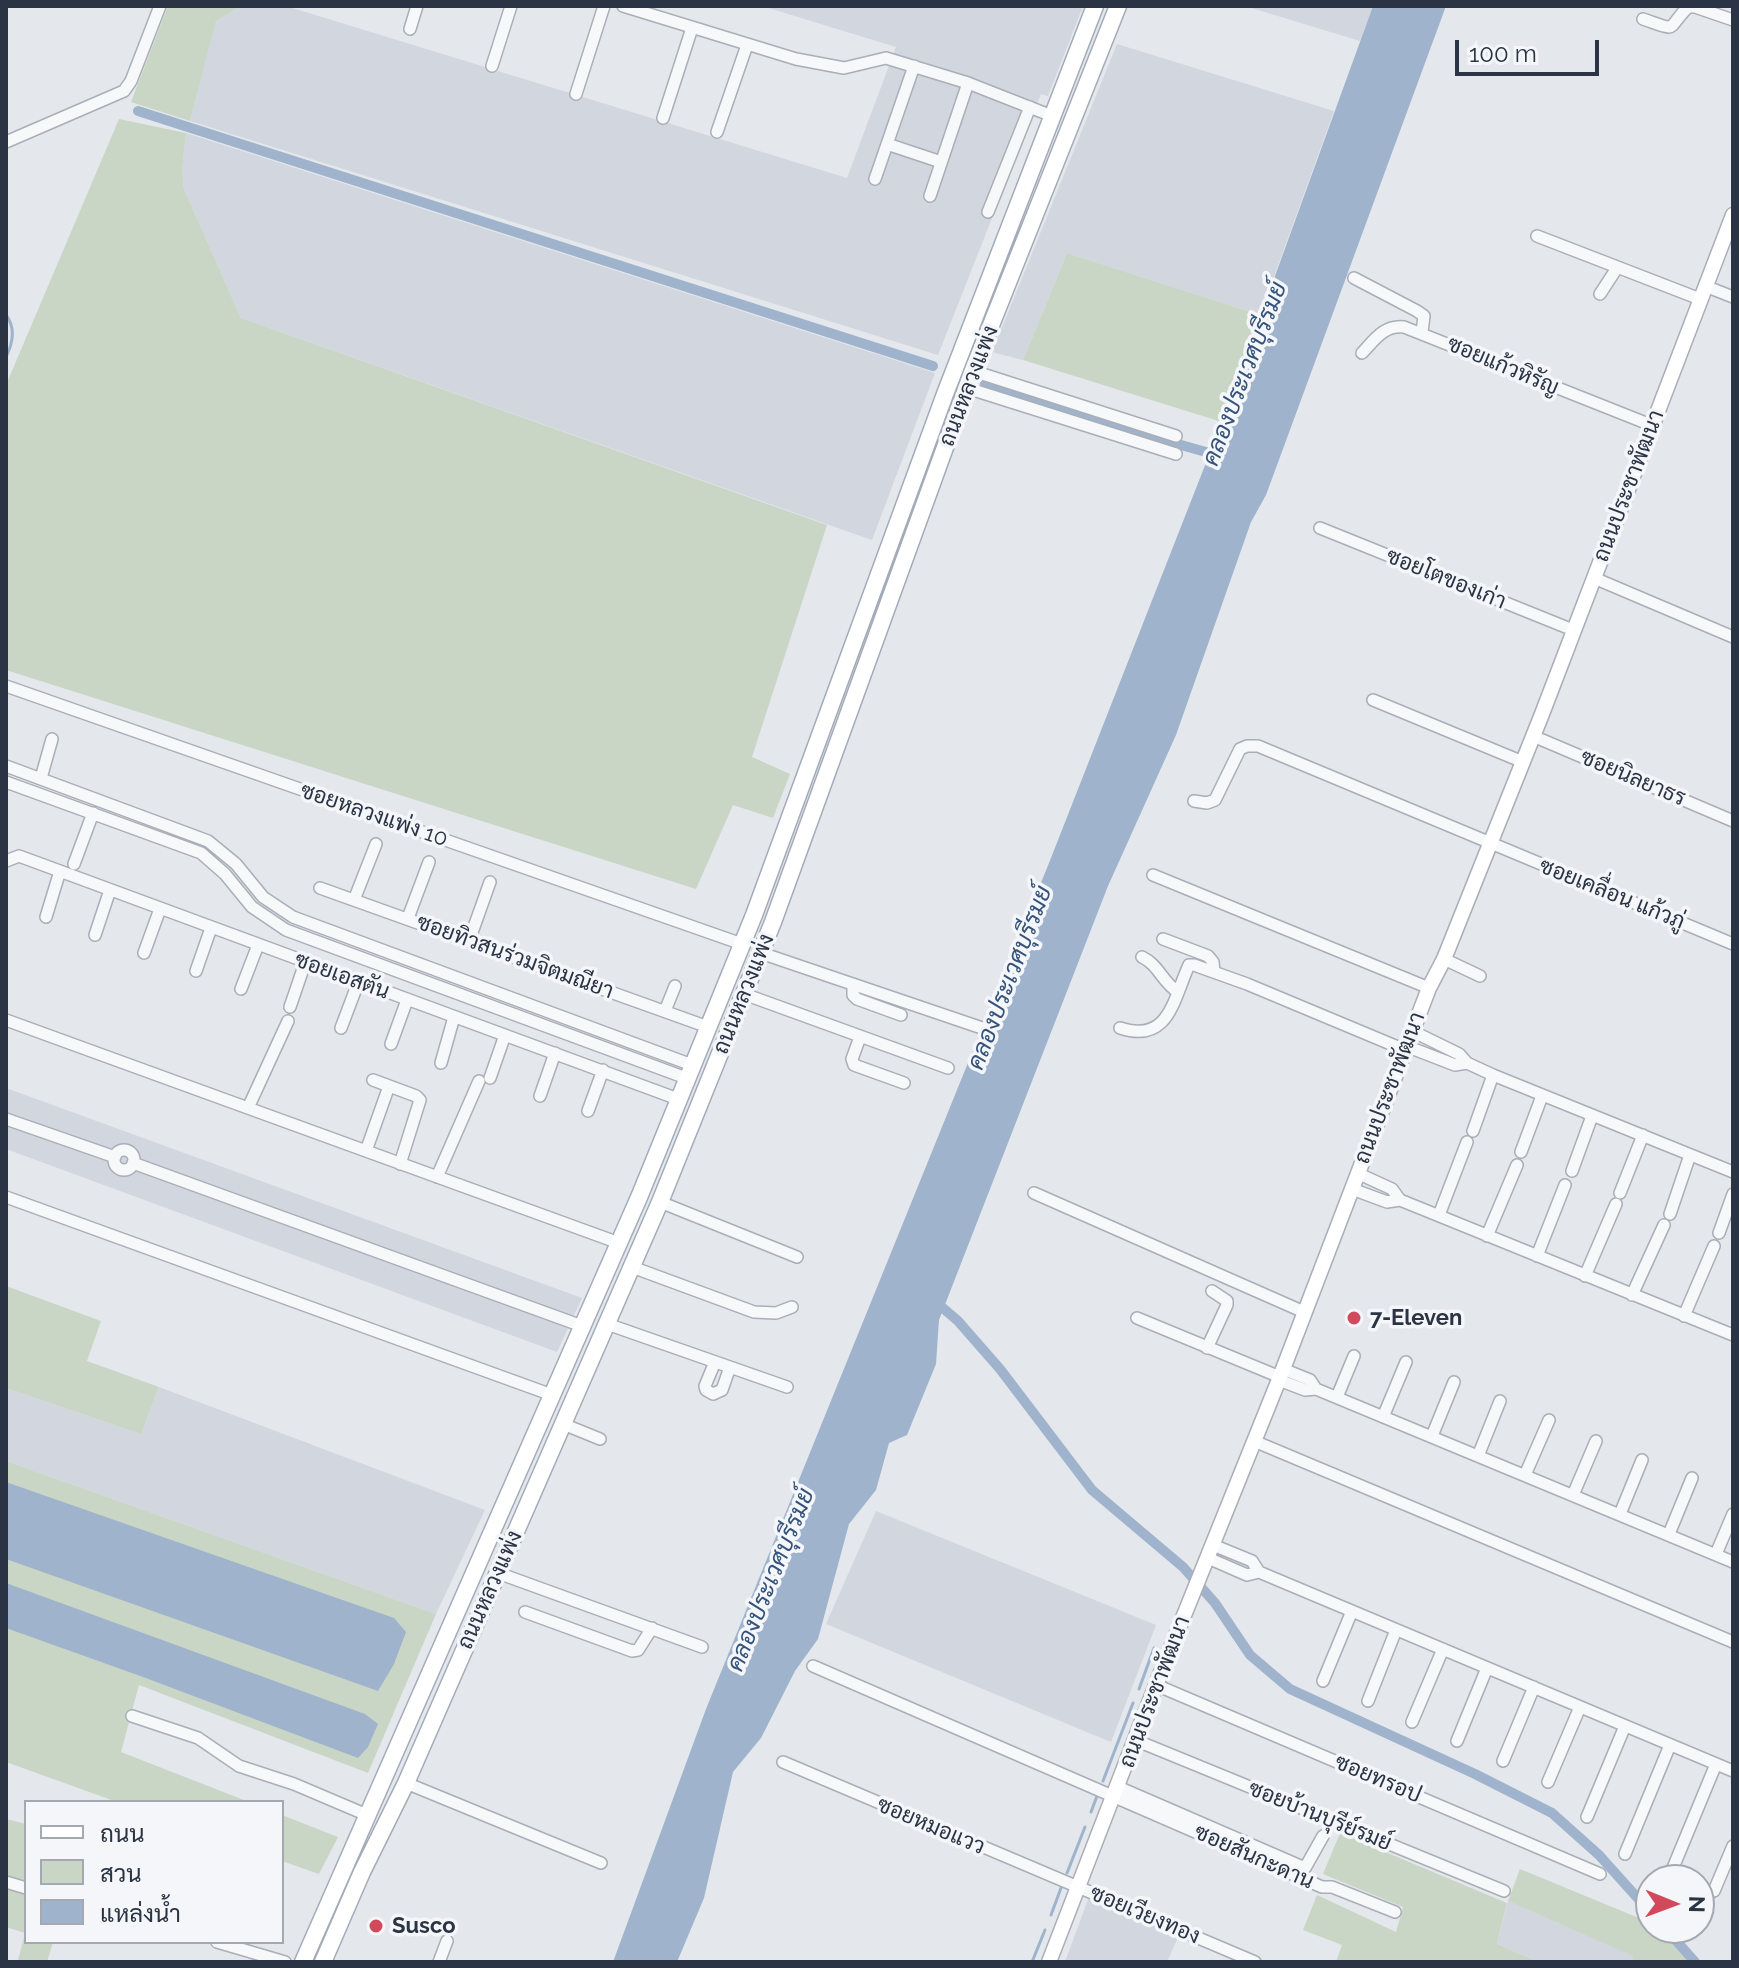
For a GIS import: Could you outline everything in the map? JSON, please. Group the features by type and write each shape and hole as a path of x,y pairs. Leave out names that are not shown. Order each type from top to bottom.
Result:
{"main road":[{"name":"ถนนหลวงแพ่ง","path":"303,1962 640,1195 754,915 945,394 1095,6"},
{"name":"ถนนหลวงแพ่ง","path":"328,1960 362,1872 406,1783 660,1202 761,953 973,371 1118,6"},
{"path":"754,915 773,922"},
{"path":"640,1195 660,1202"}],"street":[{"path":"6,142 124,91 131,81 160,6"},
{"path":"410,29 417,6"},
{"path":"492,66 511,6"},
{"path":"576,94 604,6"},
{"path":"623,6 796,59 851,67 882,58 914,66 968,83 1052,116"},
{"path":"1643,19 1669,28 1675,26 1688,7 1695,7 1733,20"},
{"path":"663,118 692,28"},
{"path":"717,132 747,45"},
{"path":"875,179 914,66"},
{"path":"930,196 968,83"},
{"path":"988,212 1030,107"},
{"path":"887,144 941,162"},
{"name":"ถนนประชาพัฒนา","path":"1049,1962 1281,1375 1429,988 1444,959 1523,762 1733,215"},
{"path":"1537,236 1617,268 1703,293 1733,297"},
{"path":"1600,294 1617,268"},
{"path":"1354,278 1424,316 1422,332"},
{"name":"ซอยแก้วหิรัญ","path":"1362,353 1379,334 1392,326 1422,332 1651,425"},
{"path":"973,371 1176,436"},
{"path":"967,388 1176,454"},
{"name":"ซอยโตของเก่า","path":"1320,528 1573,630"},
{"path":"1594,578 1733,637"},
{"name":"ซอยหลวงแพ่ง 10","path":"6,686 742,944"},
{"path":"1373,700 1523,762"},
{"name":"ซอยนิลยาธร","path":"1533,736 1733,821"},
{"path":"41,778 52,739"},
{"name":"ซอยเคลื่อน แก้วภู่","path":"1194,801 1207,803 1215,800 1240,749 1258,746 1733,944"},
{"path":"6,766 208,841 236,864 263,897 293,917 624,1040 689,1072"},
{"path":"6,782 201,853 225,874 252,907 286,930 620,1054 689,1072"},
{"path":"74,864 93,813"},
{"path":"354,900 376,844"},
{"name":"ซอยเอสตัน","path":"6,861 19,856 678,1099"},
{"path":"408,918 429,862"},
{"path":"46,917 60,871"},
{"path":"1153,875 1429,988"},
{"path":"469,941 490,882"},
{"name":"ซอยทิวสนร่วมจิตมณียา","path":"320,888 708,1027"},
{"path":"95,935 110,890"},
{"path":"144,953 160,909"},
{"path":"196,971 211,928"},
{"path":"1163,939 1208,956 1213,962 1214,971"},
{"path":"241,989 258,945"},
{"path":"761,953 982,1028"},
{"path":"1142,957 1151,961 1165,982 1178,992"},
{"path":"1444,959 1480,976"},
{"path":"290,1007 305,963"},
{"path":"1120,1028 1137,1033 1154,1029 1169,1012 1189,965 1214,971 1408,1042 1455,1065 1467,1063 1733,1172"},
{"path":"341,1028 358,983"},
{"path":"853,984 853,995 857,999 901,1015"},
{"path":"665,1011 675,986"},
{"path":"744,994 948,1068"},
{"path":"391,1044 407,1000"},
{"path":"441,1063 454,1017"},
{"path":"6,1020 619,1243"},
{"path":"248,1108 288,1021"},
{"path":"437,1177 505,1035"},
{"path":"860,1037 852,1059 854,1065 904,1083"},
{"path":"620,1054 624,1040"},
{"path":"540,1096 555,1053"},
{"path":"588,1111 603,1070"},
{"path":"1439,1215 1493,1075"},
{"path":"373,1080 420,1100 400,1164"},
{"path":"366,1151 389,1086"},
{"path":"1521,1152 1542,1096"},
{"path":"1572,1171 1592,1116"},
{"path":"6,1119 115,1157 118,1152 127,1150 134,1157 133,1163 582,1326"},
{"path":"1585,1276 1643,1135"},
{"path":"1632,1295 1667,1219 1690,1155"},
{"path":"1487,1236 1517,1165"},
{"path":"1357,1173 1392,1189 1400,1200"},
{"path":"1537,1256 1565,1185"},
{"path":"1352,1189 1387,1202 1400,1200 1733,1335"},
{"path":"1034,1193 1304,1312"},
{"path":"1719,1233 1733,1194"},
{"path":"6,1197 552,1395"},
{"path":"660,1202 797,1257"},
{"path":"1684,1316 1714,1246"},
{"path":"632,1267 754,1312 776,1313 792,1307"},
{"path":"1207,1348 1227,1305 1224,1298 1212,1291"},
{"path":"1137,1318 1281,1375 1305,1390 1316,1389 1337,1397 1733,1562"},
{"path":"607,1324 787,1387"},
{"path":"1337,1397 1354,1356"},
{"path":"715,1362 705,1386 713,1394 722,1390 730,1367"},
{"path":"1383,1417 1406,1362"},
{"path":"1432,1436 1454,1382"},
{"path":"1478,1456 1500,1401"},
{"path":"1525,1475 1549,1420"},
{"path":"563,1424 600,1439"},
{"path":"1254,1441 1733,1642"},
{"path":"1573,1495 1596,1441"},
{"path":"1620,1514 1642,1460"},
{"path":"1669,1534 1692,1478"},
{"path":"1716,1554 1733,1514"},
{"path":"1211,1552 1247,1575 1259,1572 1733,1771"},
{"path":"498,1573 702,1647"},
{"path":"1323,1681 1352,1611"},
{"path":"525,1612 632,1651 638,1650 652,1628"},
{"path":"1368,1701 1396,1630"},
{"path":"1412,1722 1443,1649"},
{"path":"813,1666 1305,1868 1323,1836"},
{"path":"1457,1741 1487,1668"},
{"name":"ซอยทรอป","path":"1156,1685 1600,1874"},
{"path":"1503,1761 1534,1687"},
{"path":"1548,1782 1580,1707"},
{"path":"132,1716 198,1738 239,1766 294,1784 367,1815"},
{"path":"1587,1817 1625,1726"},
{"name":"ซอยบ้านบุรีย์รมย์","path":"1135,1740 1504,1891"},
{"path":"1625,1854 1670,1745"},
{"name":"ซอยหมอแวว","path":"783,1762 1080,1887"},
{"path":"1675,1864 1716,1764"},
{"path":"406,1783 601,1863"},
{"name":"ซอยสันกะดาน","path":"1117,1791 1322,1887 1332,1887 1395,1912"},
{"path":"1715,1889 1733,1846"},
{"name":"ซอยเวียงทอง","path":"1080,1887 1255,1962"},
{"path":"439,1962 447,1941"},
{"path":"224,1944 285,1962"}],"shaded area":[{"path":"240,6 286,6 847,178 896,47 762,6 1083,6 1048,96 1041,94 938,355 190,121 216,20"},
{"path":"1245,6 1373,6 1360,41"},
{"path":"1117,44 1334,111 1260,315 1067,253 1023,360 992,352"},
{"path":"186,133 935,373 872,540 241,318 184,189 182,170"},
{"path":"6,1088 582,1298 557,1352 6,1149"},
{"path":"159,1387 485,1510 436,1614 6,1461 6,1388 141,1434"},
{"path":"876,1511 1156,1625 1111,1742 826,1624"},
{"path":"1089,1897 1179,1935 1167,1962 1065,1962"},
{"path":"1508,1901 1634,1956 1632,1962 1538,1962 1497,1944"}],"green space":[{"path":"168,6 240,6 216,21 190,121 131,102"},
{"path":"119,119 186,133 182,170 184,189 241,318 827,525 752,757 790,774 773,818 733,805 696,889 6,670 6,385"},
{"path":"1067,253 1260,315 1222,422 1023,360"},
{"path":"6,1286 101,1321 87,1361 159,1387 141,1434 6,1388"},
{"path":"6,1461 436,1614 368,1773 139,1685 121,1752 244,1800 111,1800 6,1762"},
{"path":"284,1816 338,1837 319,1874 284,1862"},
{"path":"6,1819 24,1824 24,1933 6,1927"},
{"path":"1340,1833 1507,1903 1497,1944 1538,1962 1336,1962 1342,1945 1303,1930 1317,1895 1396,1932 1403,1907 1323,1874"},
{"path":"1520,1869 1635,1916 1635,1944 1673,1944 1689,1962 1632,1962 1633,1956 1508,1901"},
{"path":"24,1937 24,1944 52,1944 47,1962 18,1960"}],"water":[{"name":"คลองประเวศบุรีรมย์","path":"1373,6 1446,6 1266,495 1251,522 1176,735 1108,886 939,1320 936,1364 907,1435 889,1443 876,1490 849,1524 818,1639 795,1671 761,1738 733,1772 704,1898 677,1962 613,1962 706,1709 1049,863 1222,422"},
{"path":"6,1482 394,1618 406,1632 394,1664 378,1691 6,1559"},
{"path":"6,1583 365,1714 378,1724 368,1747 358,1758 6,1628"}],"waterway":[{"path":"138,111 933,366"},
{"path":"6,315 12,336 6,357"},
{"name":"คลองประเวศบุรีรมย์","path":"985,383 1114,426 1220,456"},
{"path":"936,1302 958,1321 1000,1369 1092,1490 1183,1567 1215,1603 1250,1655 1290,1689 1552,1813 1599,1855 1635,1895"},
{"path":"1139,1689 1154,1648"},
{"path":"1103,1781 1133,1703"},
{"path":"1091,1812 1097,1796"},
{"path":"1067,1873 1085,1827"},
{"path":"1051,1915 1061,1888"},
{"path":"1032,1962 1045,1930"},
{"path":"1679,1944 1695,1962"}],"place":[{"name":"7-Eleven","path":"1354,1318"},
{"name":"Susco","path":"376,1926"}]}
